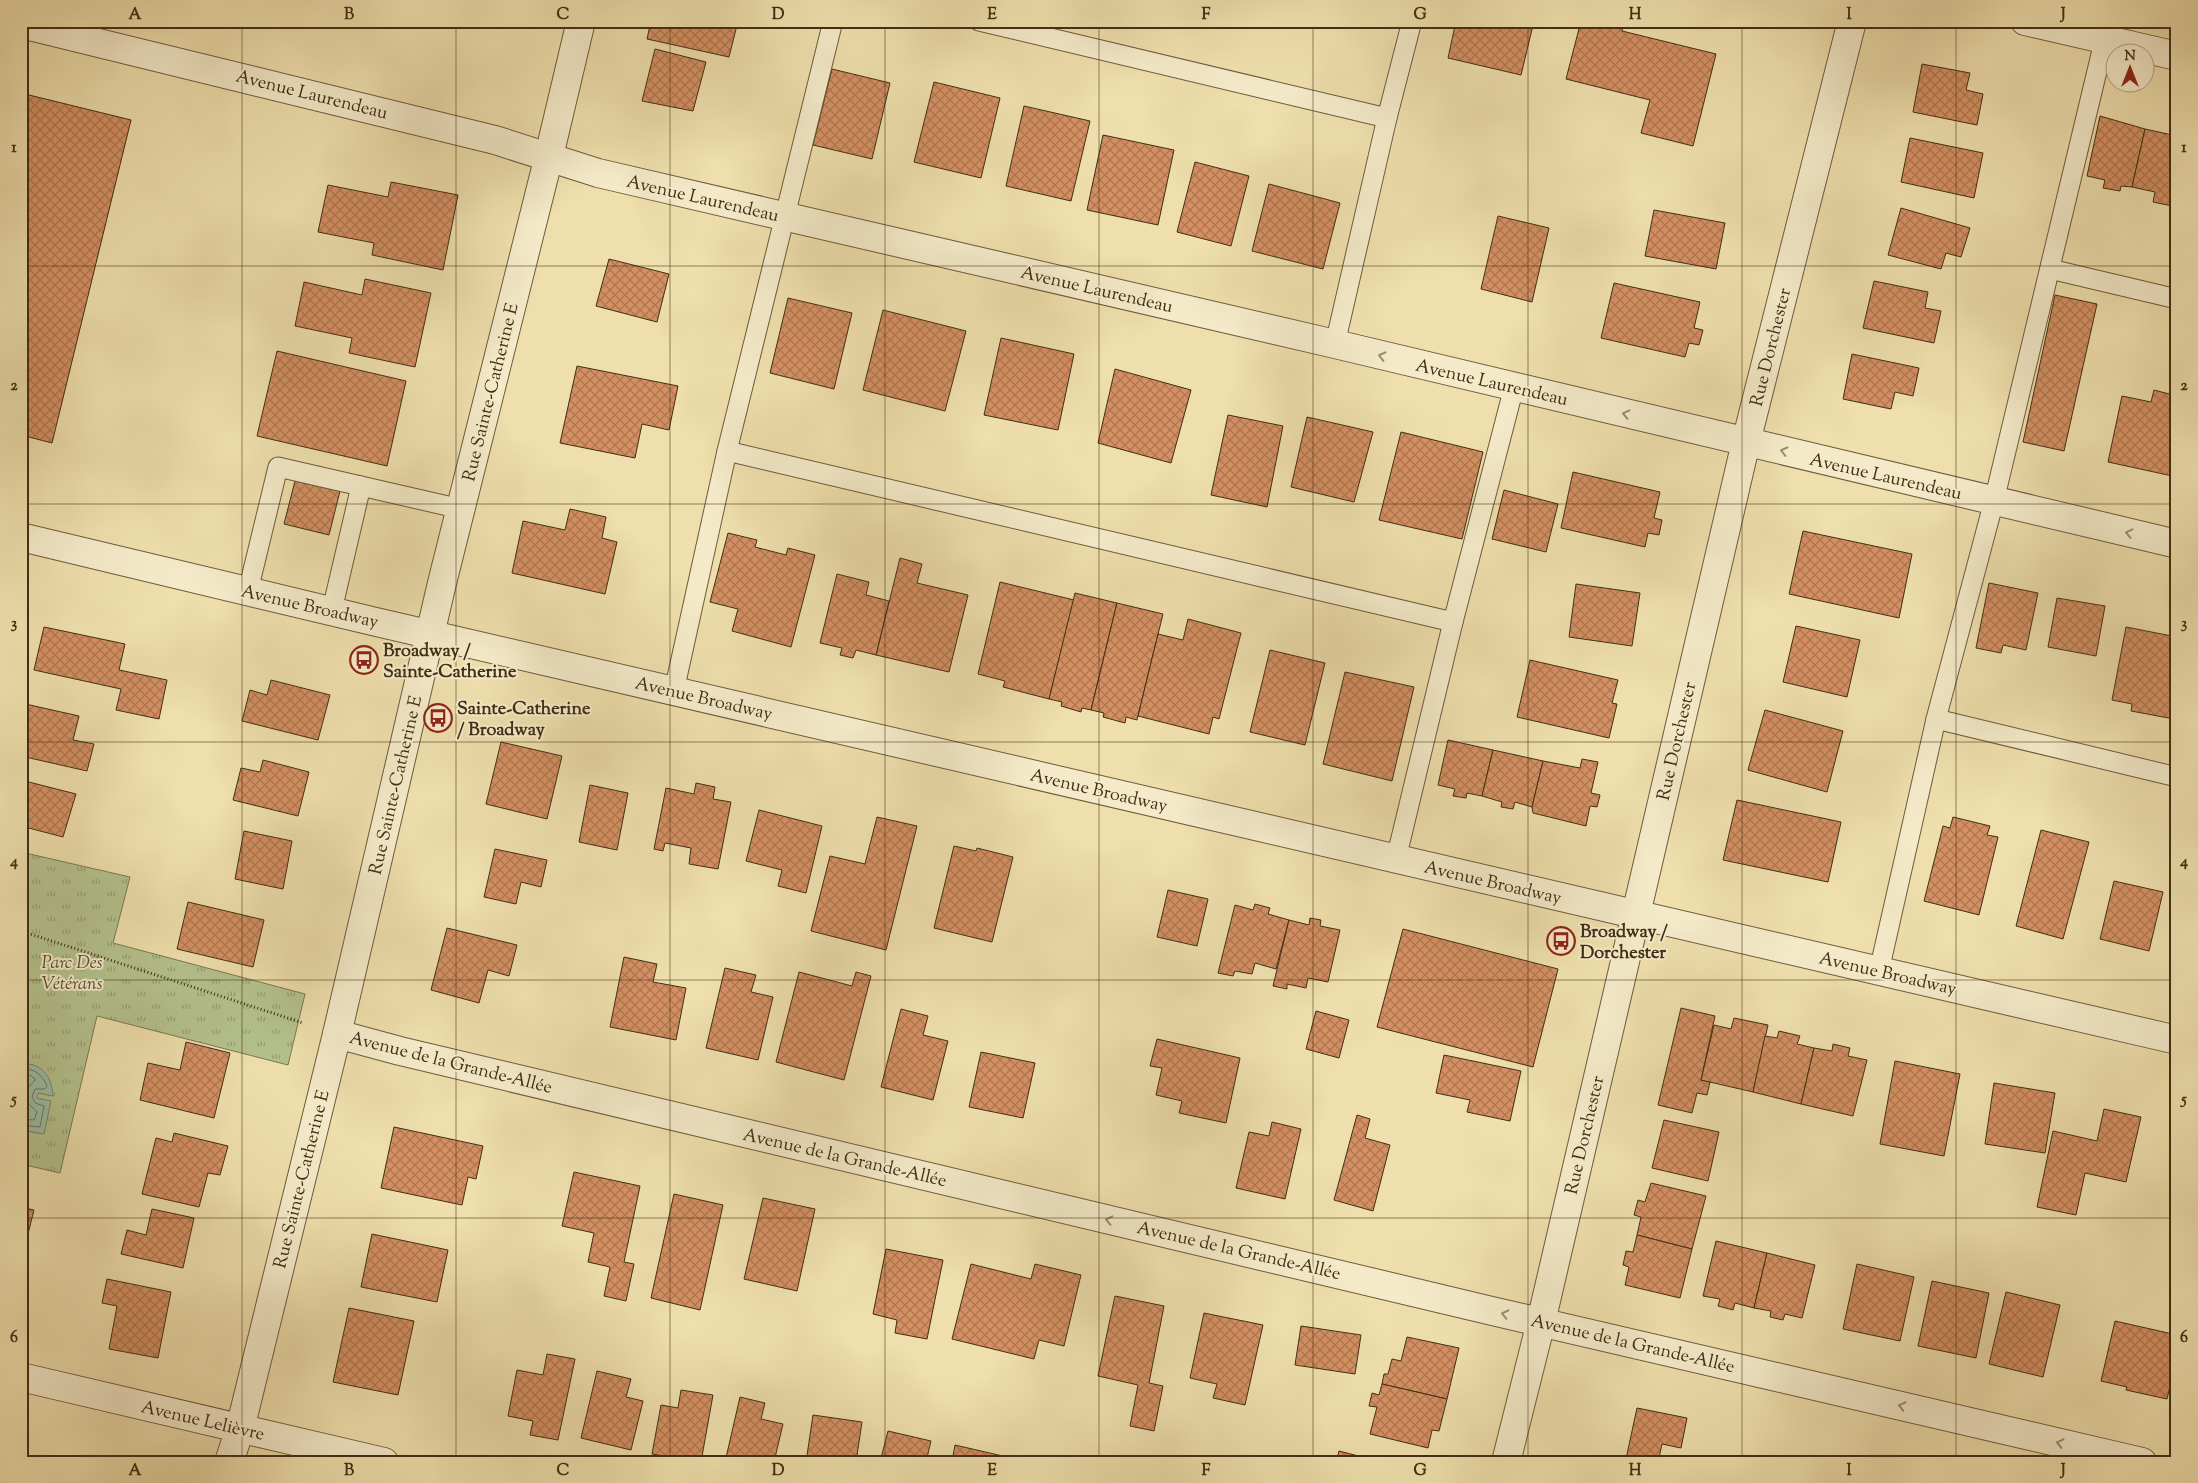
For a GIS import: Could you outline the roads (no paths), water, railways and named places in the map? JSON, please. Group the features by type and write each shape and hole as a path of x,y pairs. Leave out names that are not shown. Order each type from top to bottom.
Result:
{"street":[{"name":"Rue Sainte-Catherine E","path":"229,1462 240,1429 337,1034 430,634 581,21"},
{"name":"Rue Dorchester","path":"1506,1462 1541,1322 1746,442 1852,21"},
{"path":"2025,21 2107,30 2177,56"},
{"name":"Avenue Laurendeau","path":"21,24 495,140 598,173 785,218 1335,344 2177,544"},
{"name":"Avenue Broadway","path":"21,537 248,592 2177,1040"},
{"name":"Avenue de la Grande-Allée","path":"337,1034 400,1052 2142,1462"},
{"name":"Avenue Lelièvre","path":"21,1377 384,1462"}],"lane":[{"path":"674,691 727,450 833,21"},
{"path":"979,21 1387,118"},
{"path":"1335,344 1387,118 1412,21"},
{"path":"1879,971 1936,719 1994,501 2107,30"},
{"path":"2050,269 2177,299"},
{"path":"1396,859 1453,622 1514,387"},
{"path":"727,450 1453,622"},
{"path":"248,592 278,467 461,509"},
{"path":"332,610 361,486"},
{"path":"1936,719 2177,777"}],"water":[{"path":"21,1063 40,1068 50,1082 53,1096 38,1093 37,1098 51,1101 44,1134 21,1130"}],"place":[{"name":"Broadway / Sainte-Catherine","path":"364,660"},
{"name":"Sainte-Catherine / Broadway","path":"438,718"},
{"name":"Broadway / Dorchester","path":"1561,941"}],"park label":[{"name":"Parc Des Vétérans","path":"72,972"}]}
